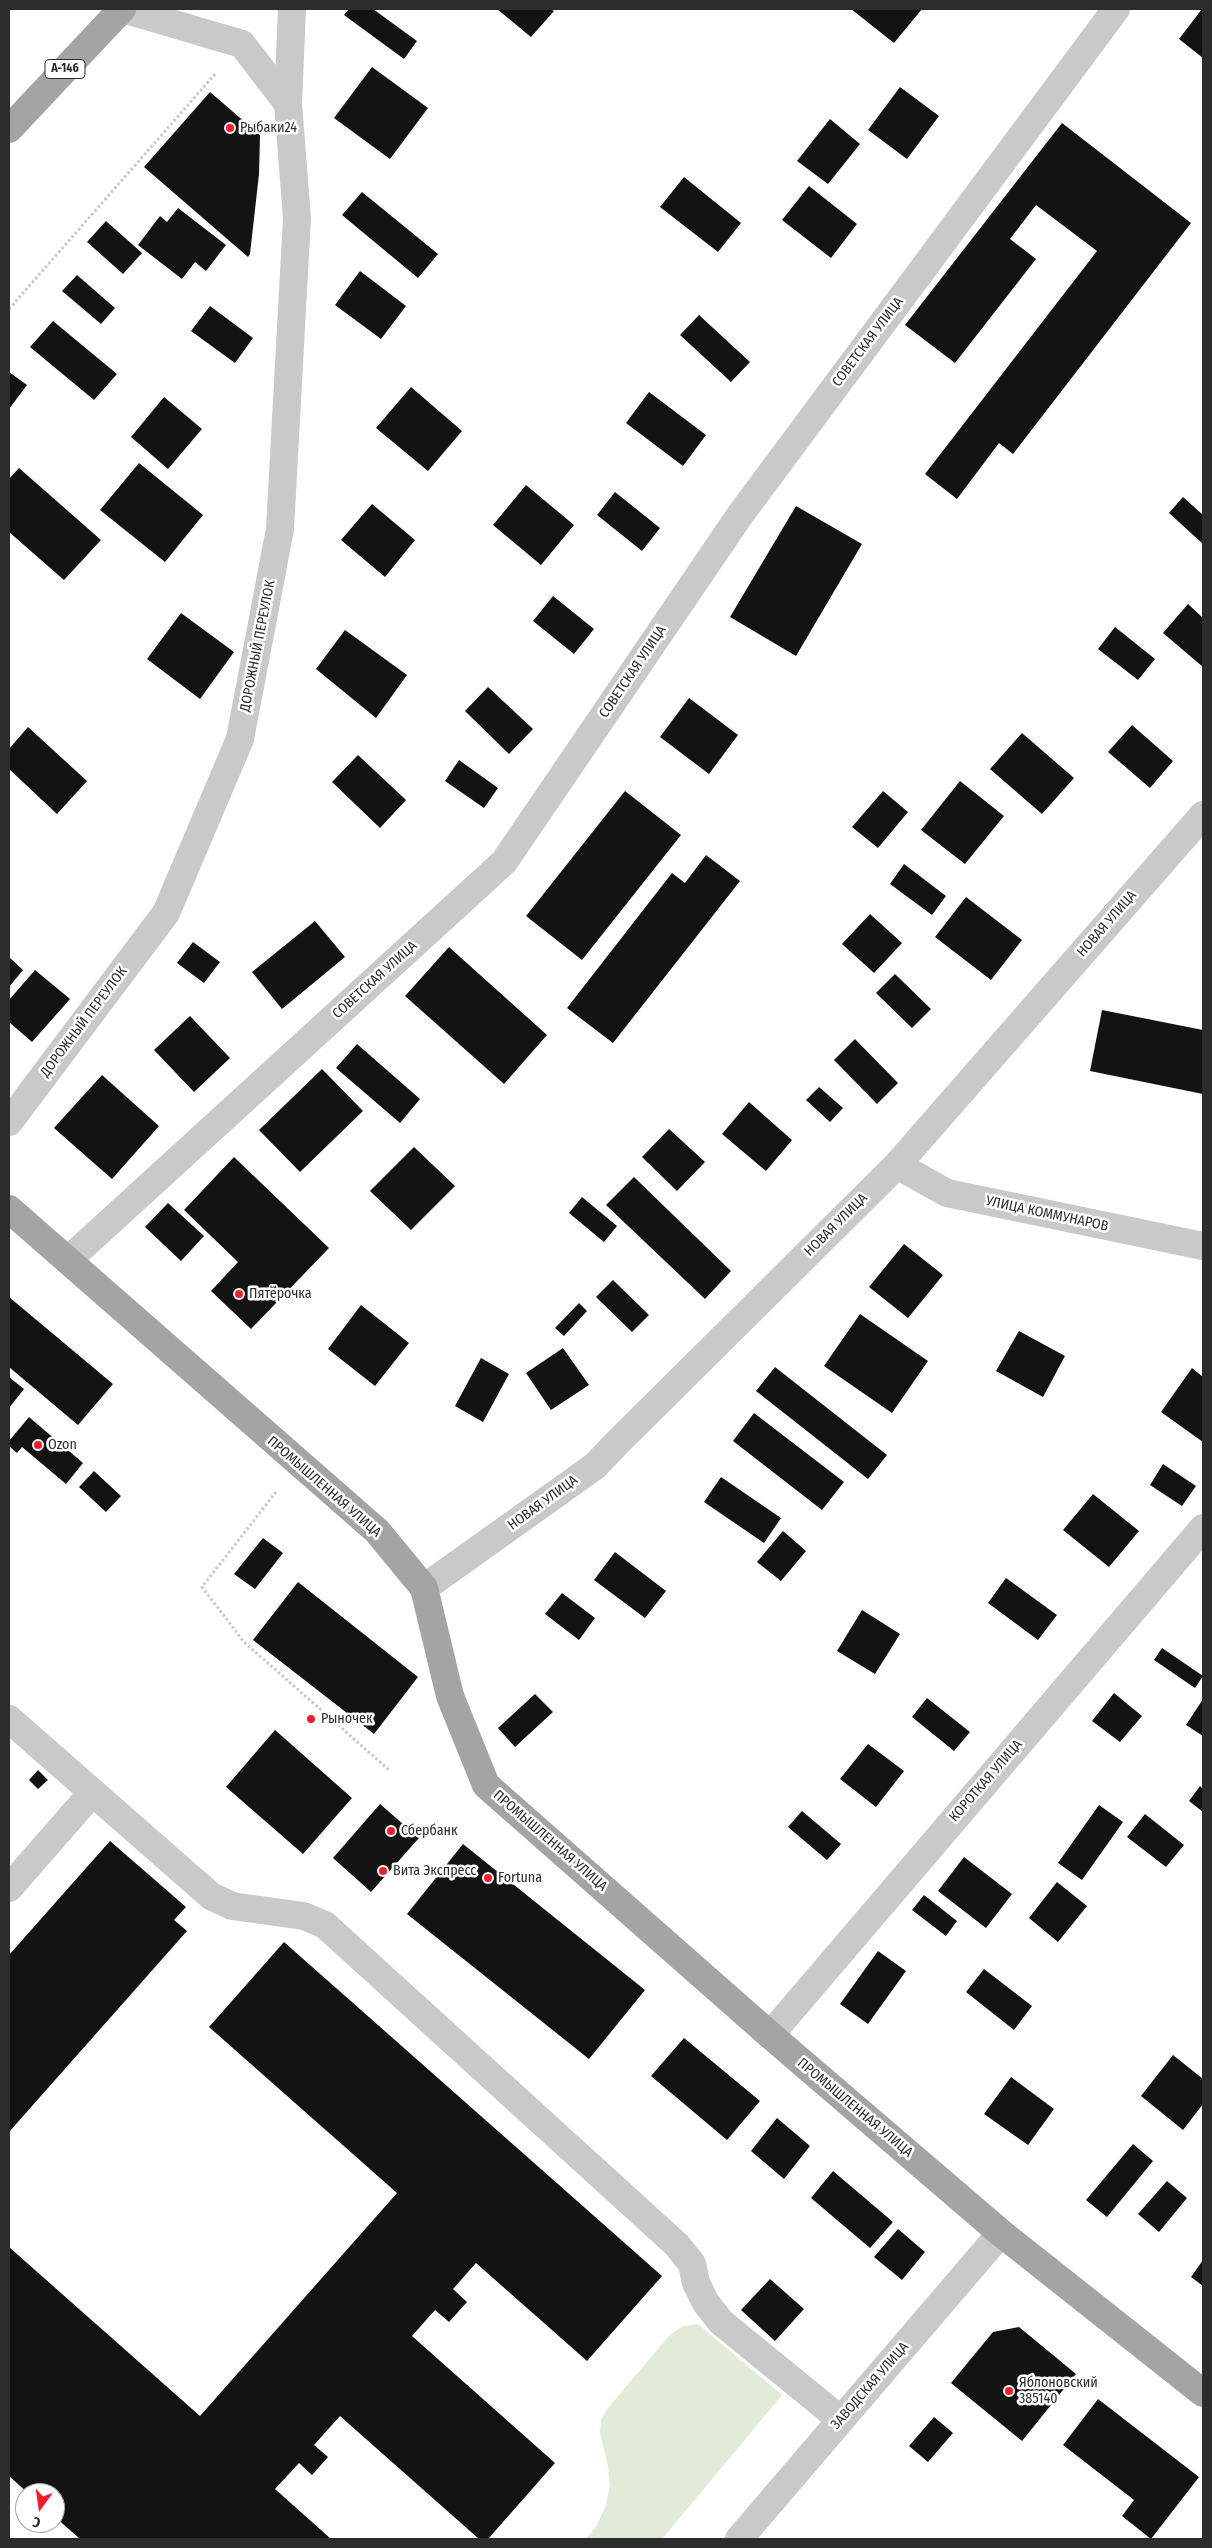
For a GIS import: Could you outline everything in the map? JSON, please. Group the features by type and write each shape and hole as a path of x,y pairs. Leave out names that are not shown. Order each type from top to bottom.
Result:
{"main road":[{"name":"А-146","path":"9,129 123,9"},
{"name":"ПРОМЫШЛЕННАЯ УЛИЦА","path":"9,1209 241,1414 377,1531 424,1588 450,1696 486,1785 770,2035 1001,2233 1203,2393"}],"street":[{"path":"123,9 242,44 288,104"},
{"name":"ДОРОЖНЫЙ ПЕРЕУЛОК","path":"9,1122 166,913 240,738 280,529 297,218 288,104 292,9"},
{"name":"СОВЕТСКАЯ УЛИЦА","path":"68,1260 504,862 740,515 1116,9"},
{"name":"НОВАЯ УЛИЦА","path":"424,1588 595,1466 898,1164 1203,815"},
{"name":"УЛИЦА КОММУНАРОВ","path":"898,1164 947,1193 1203,1246"},
{"name":"КОРОТКАЯ УЛИЦА","path":"770,2035 1203,1528"},
{"path":"9,1719 211,1896 232,1906 304,1916 325,1926 677,2245 692,2264 696,2284 706,2303 721,2322 841,2420"},
{"path":"9,1888 92,1793"},
{"name":"ЗАВОДСКАЯ УЛИЦА","path":"739,2539 1001,2233"}],"path":[{"path":"9,310 242,44"},
{"path":"276,1492 202,1587 244,1642 389,1770"}],"green space":[{"path":"698,2324 782,2395 662,2539 586,2539 597,2525 605,2507 610,2486 600,2432 601,2420 607,2409 670,2335 683,2326"}],"building":[{"path":"349,9 373,9 417,41 404,59 344,15"},
{"path":"497,9 550,9 554,11 531,37"},
{"path":"851,9 922,9 894,43"},
{"path":"1203,9 1203,58 1179,39"},
{"path":"372,67 428,108 390,159 334,118"},
{"path":"900,87 939,116 907,159 868,130"},
{"path":"210,92 260,135 259,174 250,254 248,257 144,167"},
{"path":"830,119 860,144 828,184 797,161"},
{"path":"1062,123 1191,223 1013,454 999,443 957,499 925,474 1097,251 1036,205 1010,239 1036,259 955,363 905,325"},
{"path":"684,177 741,223 718,252 660,207"},
{"path":"809,186 857,224 831,258 782,220"},
{"path":"362,192 438,254 418,278 342,215"},
{"path":"178,208 226,245 206,271 195,262 182,279 138,245 160,216 167,222"},
{"path":"106,221 142,253 123,274 87,242"},
{"path":"360,271 406,306 381,339 335,305"},
{"path":"77,275 115,308 101,324 62,291"},
{"path":"210,306 253,338 235,363 191,331"},
{"path":"699,315 750,362 731,382 680,335"},
{"path":"53,321 117,374 94,400 30,347"},
{"path":"9,372 27,385 9,409"},
{"path":"411,387 462,431 428,471 376,428"},
{"path":"649,392 706,435 683,466 626,423"},
{"path":"164,397 202,429 168,469 131,437"},
{"path":"139,463 203,515 165,562 100,510"},
{"path":"19,468 101,540 64,580 9,532 9,479"},
{"path":"526,485 574,525 541,565 493,525"},
{"path":"615,492 660,528 642,551 597,515"},
{"path":"1183,497 1203,515 1203,544 1169,513"},
{"path":"372,504 415,540 385,577 341,540"},
{"path":"796,506 862,544 796,656 730,617"},
{"path":"553,596 594,629 574,654 533,621"},
{"path":"1188,604 1203,618 1203,667 1163,633"},
{"path":"181,613 234,652 200,699 147,659"},
{"path":"1115,627 1155,659 1138,680 1098,649"},
{"path":"345,630 407,675 376,718 316,669"},
{"path":"488,687 533,729 509,754 465,711"},
{"path":"689,698 738,735 709,774 660,737"},
{"path":"1132,725 1173,761 1150,788 1108,752"},
{"path":"28,727 87,781 57,814 9,769 9,749"},
{"path":"1022,733 1074,778 1042,814 990,769"},
{"path":"358,755 406,800 380,828 332,782"},
{"path":"459,760 498,788 484,808 445,781"},
{"path":"960,781 1004,816 965,864 921,830"},
{"path":"625,791 681,835 582,960 526,916"},
{"path":"883,791 908,812 878,848 852,827"},
{"path":"706,855 740,881 613,1043 567,1008 672,873 685,883"},
{"path":"904,864 946,896 932,915 890,884"},
{"path":"966,897 1022,940 991,980 935,937"},
{"path":"870,914 902,943 874,973 842,944"},
{"path":"315,921 345,957 282,1009 252,972"},
{"path":"193,942 220,962 204,983 177,963"},
{"path":"449,947 547,1035 504,1084 405,996"},
{"path":"9,957 23,970 9,987"},
{"path":"35,970 70,999 32,1042 9,1022 9,1000"},
{"path":"895,974 931,1009 912,1028 876,993"},
{"path":"1102,1010 1203,1030 1203,1094 1090,1071"},
{"path":"190,1016 230,1058 194,1092 154,1050"},
{"path":"855,1039 898,1083 877,1104 834,1060"},
{"path":"357,1044 420,1099 400,1123 336,1068"},
{"path":"322,1069 363,1111 300,1172 259,1130"},
{"path":"102,1075 159,1126 112,1179 54,1128"},
{"path":"819,1087 843,1108 830,1122 806,1100"},
{"path":"749,1102 792,1140 766,1171 722,1134"},
{"path":"669,1129 705,1162 677,1191 642,1157"},
{"path":"414,1147 455,1186 411,1230 370,1191"},
{"path":"234,1157 329,1248 251,1329 211,1291 238,1262 184,1210"},
{"path":"634,1177 731,1271 705,1299 606,1205"},
{"path":"582,1197 617,1226 604,1242 569,1213"},
{"path":"168,1203 204,1236 181,1261 145,1227"},
{"path":"904,1244 943,1275 908,1318 869,1287"},
{"path":"613,1280 649,1315 632,1332 596,1297"},
{"path":"9,1297 113,1384 78,1425 9,1367"},
{"path":"579,1303 587,1311 564,1336 555,1328"},
{"path":"361,1305 409,1343 375,1386 328,1349"},
{"path":"860,1314 928,1361 892,1413 824,1366"},
{"path":"1019,1331 1065,1356 1043,1397 996,1371"},
{"path":"563,1348 589,1385 551,1410 526,1373"},
{"path":"481,1358 509,1374 483,1422 455,1406"},
{"path":"775,1367 887,1455 868,1479 756,1391"},
{"path":"1192,1368 1203,1377 1203,1442 1161,1412"},
{"path":"9,1377 24,1389 9,1408"},
{"path":"754,1413 844,1482 822,1510 733,1441"},
{"path":"29,1417 83,1463 66,1484 22,1447 17,1453 9,1446 9,1441"},
{"path":"1163,1464 1196,1486 1182,1506 1150,1485"},
{"path":"94,1471 121,1496 106,1512 79,1487"},
{"path":"721,1477 781,1518 764,1543 704,1502"},
{"path":"1093,1494 1139,1531 1109,1567 1063,1530"},
{"path":"783,1531 806,1551 781,1581 757,1562"},
{"path":"263,1538 283,1553 255,1589 234,1574"},
{"path":"615,1552 666,1591 645,1618 594,1580"},
{"path":"1006,1578 1057,1615 1038,1640 988,1603"},
{"path":"298,1582 418,1677 374,1734 253,1640"},
{"path":"562,1593 595,1618 579,1640 545,1614"},
{"path":"862,1610 900,1634 875,1674 837,1651"},
{"path":"1162,1648 1203,1676 1195,1688 1154,1660"},
{"path":"1114,1693 1142,1716 1120,1742 1092,1721"},
{"path":"535,1694 553,1712 515,1747 498,1728"},
{"path":"927,1698 970,1732 954,1751 912,1717"},
{"path":"1203,1699 1203,1736 1186,1725"},
{"path":"275,1730 352,1798 303,1854 226,1787"},
{"path":"868,1744 904,1771 876,1807 840,1779"},
{"path":"38,1770 48,1780 38,1789 29,1780"},
{"path":"1200,1786 1203,1789 1203,1812 1189,1801"},
{"path":"380,1804 419,1838 371,1892 333,1858"},
{"path":"1099,1805 1123,1822 1082,1880 1058,1863"},
{"path":"802,1811 841,1844 827,1860 788,1827"},
{"path":"1145,1814 1184,1845 1166,1867 1127,1837"},
{"path":"110,1841 186,1907 174,1920 187,1931 9,2132 9,1955"},
{"path":"463,1844 645,1990 589,2059 407,1914"},
{"path":"964,1857 1012,1894 986,1928 938,1891"},
{"path":"1057,1882 1087,1906 1058,1942 1029,1918"},
{"path":"924,1895 957,1921 946,1936 912,1910"},
{"path":"284,1942 662,2276 587,2361 476,2263 453,2289 467,2302 449,2322 435,2310 412,2336 555,2463 488,2539 479,2539 340,2416 314,2445 328,2457 312,2475 299,2463 275,2489 331,2539 80,2539 65,2526 65,2483 17,2483 9,2476 9,2247 200,2416 397,2193 209,2027"},
{"path":"878,1951 906,1971 868,2024 840,2004"},
{"path":"984,1969 1032,2006 1014,2030 966,1992"},
{"path":"684,2038 760,2101 727,2140 651,2076"},
{"path":"1173,2055 1203,2079 1203,2104 1183,2130 1141,2096"},
{"path":"1011,2077 1054,2109 1028,2145 984,2114"},
{"path":"777,2118 810,2146 784,2179 751,2151"},
{"path":"1133,2144 1153,2161 1107,2217 1086,2200"},
{"path":"833,2171 893,2222 870,2248 811,2198"},
{"path":"1167,2181 1187,2198 1159,2232 1138,2214"},
{"path":"898,2229 925,2252 902,2280 874,2257"},
{"path":"1203,2260 1203,2286 1191,2277"},
{"path":"770,2279 804,2309 775,2341 741,2310"},
{"path":"1019,2327 1076,2374 1022,2441 951,2383 993,2332"},
{"path":"1098,2399 1199,2477 1151,2539 1122,2516 1134,2500 1063,2445"},
{"path":"934,2417 953,2433 928,2462 909,2446"}],"place":[{"name":"Рыбаки24","path":"230,128"},
{"name":"Пятёрочка","path":"239,1294"},
{"name":"Ozon","path":"38,1445"},
{"name":"Рыночек","path":"311,1719"},
{"name":"Сбербанк","path":"391,1831"},
{"name":"Вита Экспресс","path":"383,1871"},
{"name":"Fortuna","path":"488,1878"},
{"name":"Яблоновский 385140","path":"1009,2391"}]}
